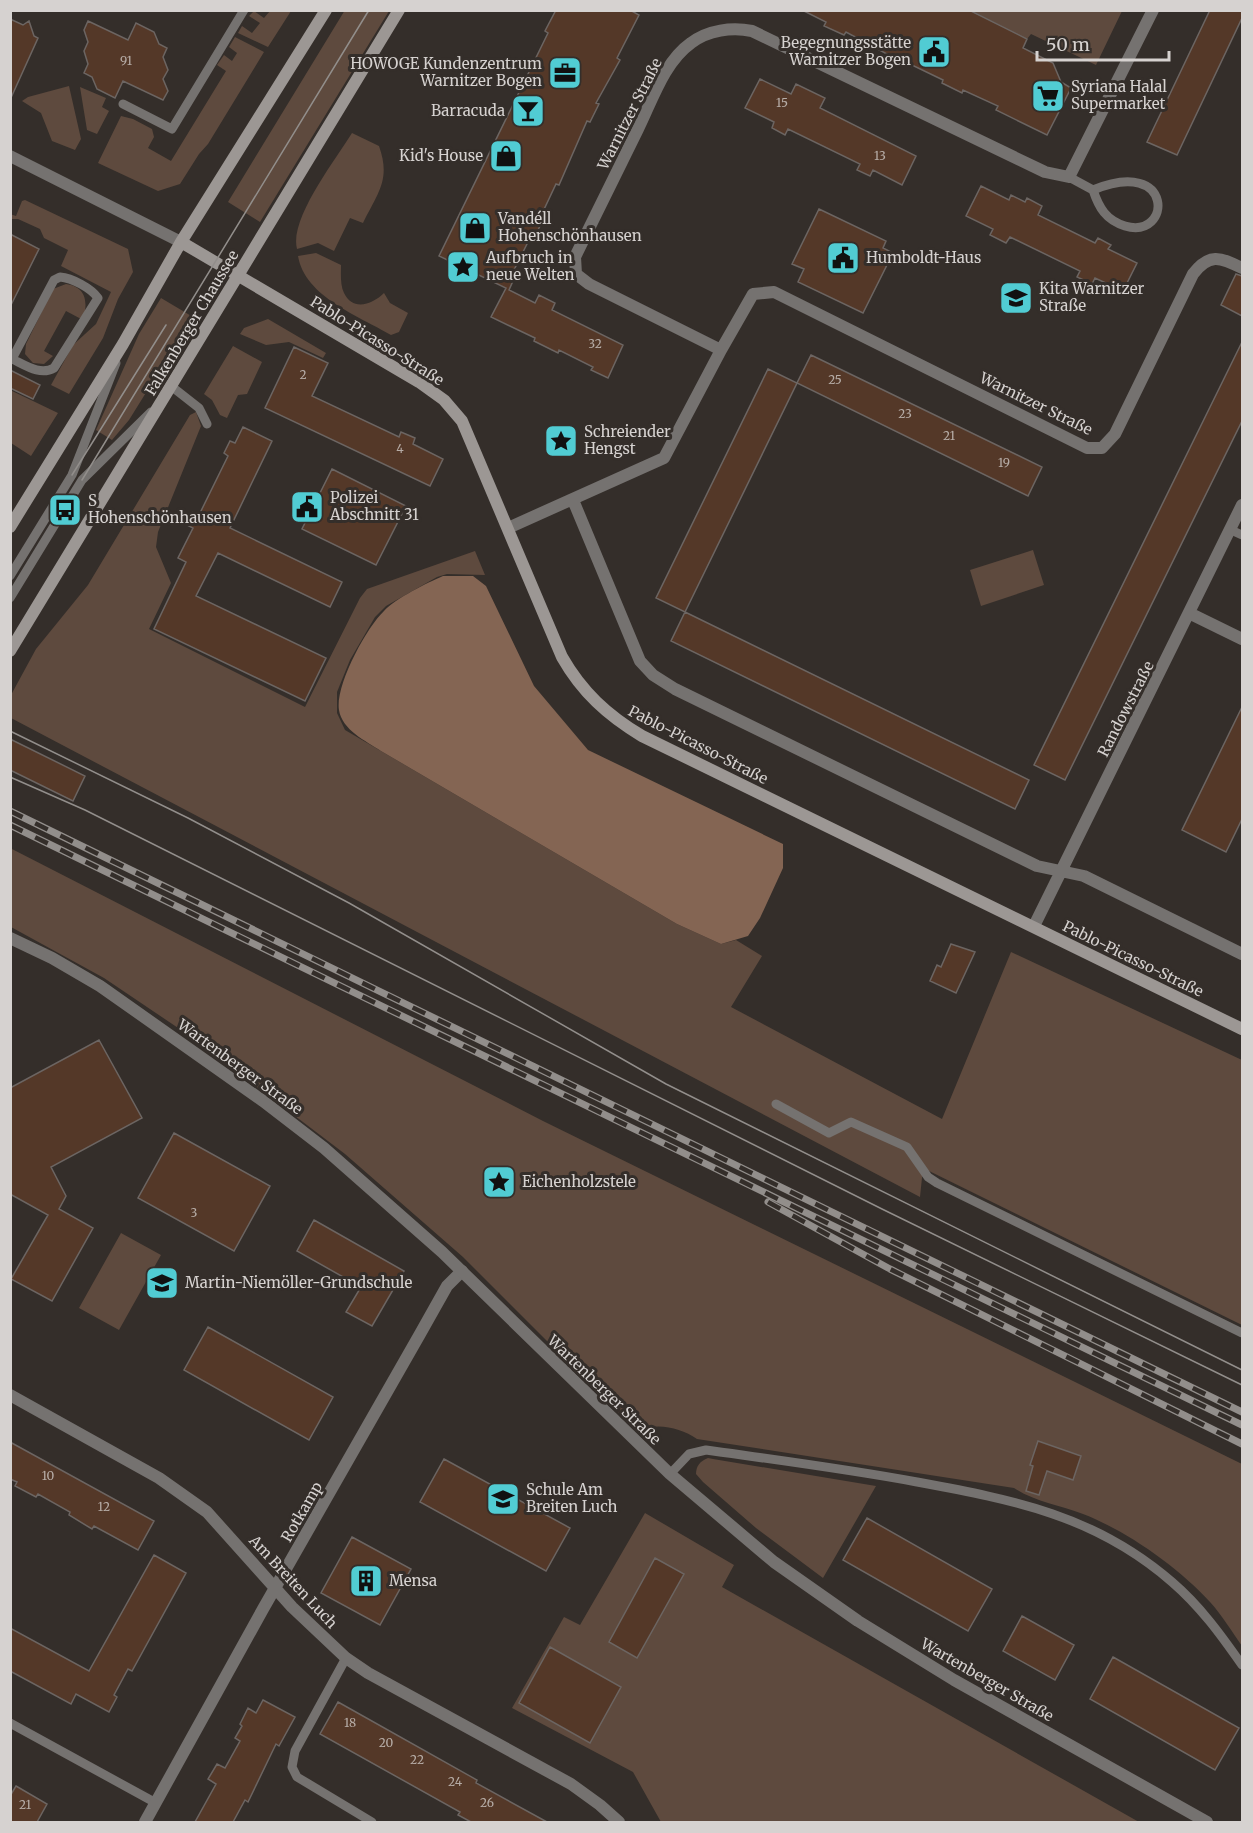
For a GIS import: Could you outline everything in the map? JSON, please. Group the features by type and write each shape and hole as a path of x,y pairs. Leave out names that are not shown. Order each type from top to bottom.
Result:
{"main road":[{"path":"10,527 123,344 181,242 326,10"},
{"name":"Falkenberger Chaussee","path":"10,651 399,10"},
{"name":"Pablo-Picasso-Straße","path":"181,242 388,363 444,400 462,421 571,672 594,702 617,721 642,736 1242,1029"}],"street":[{"path":"1069,177 1152,10"},
{"name":"Warnitzer Straße","path":"721,350 589,284 576,274 575,257 672,62 690,43 708,34 739,28 752,31 1045,172 1069,177"},
{"path":"10,156 181,242"},
{"name":"Warnitzer Straße","path":"508,528 664,458 753,294 774,292 1087,448 1102,448 1115,434 1193,274 1202,262 1214,258 1242,268"},
{"path":"573,500 640,661 653,675 675,689 1037,866 1084,876 1242,954"},
{"name":"Randowstraße","path":"1034,926 1191,614 1237,532 1242,505"},
{"path":"1191,614 1242,639"},
{"name":"Wartenberger Straße","path":"10,938 52,958 100,986 264,1101 324,1148 462,1271 617,1426 774,1562 858,1621 954,1680 1207,1822"},
{"name":"Rotkamp","path":"145,1822 447,1286 462,1271"},
{"name":"Am Breiten Luch","path":"10,1395 185,1496 226,1531 292,1607 346,1658 368,1673 571,1784 619,1822"}],"lane":[{"path":"123,104 172,129 244,10"},
{"path":"1069,177 1093,190 1100,209 1114,222 1132,228 1144,226 1158,212 1159,201 1153,189 1141,183 1105,185 1093,190"},
{"path":"66,277 94,292 98,298 54,368 40,371 11,359 54,280 66,277"},
{"path":"10,576 72,475 123,344"},
{"path":"171,386 200,408 207,424"},
{"path":"10,598 82,480 163,400"},
{"path":"776,1104 830,1133 851,1122 907,1147 928,1177 937,1183 1242,1333"},
{"path":"670,1474 689,1454 706,1450 860,1472 977,1493 1013,1500 1056,1514 1093,1530 1133,1553 1172,1581 1203,1612 1242,1665"},
{"path":"346,1658 296,1751 292,1767 297,1777 372,1822"},
{"path":"10,1723 156,1803"}],"shaded area":[{"path":"345,10 389,11 260,222 228,202"},
{"path":"254,11 264,18 270,11 291,11 268,47 238,33 242,26 252,33 260,23 249,16"},
{"path":"972,11 1122,11 1096,65 1031,34 1027,39"},
{"path":"235,37 264,52 208,144 180,184 158,191 98,163 121,116 133,119 152,129 154,137 148,148 171,161 226,71 217,65 224,55 232,61 237,53 229,47"},
{"path":"69,86 81,139 75,150 52,141 41,113 22,101 28,97"},
{"path":"80,87 106,98 102,107 109,111 97,134 87,130"},
{"path":"352,133 379,146 384,168 378,194 363,223 350,218 334,251 318,243 297,249 296,236 307,206 325,173"},
{"path":"25,200 128,249 133,272 118,299 103,338 69,394 51,385 73,345 96,324 111,292 61,266 68,250 44,238 40,229 18,219 11,219 10,214 16,216 22,201"},
{"path":"316,253 341,265 343,290 352,303 369,303 384,293 390,303 408,313 399,332 391,335 335,304 322,294 311,283 298,256"},
{"path":"66,284 82,292 85,302 83,320 66,311 44,351 53,356 44,364 33,363 25,354 26,344 53,289"},
{"path":"161,298 193,317 129,420 112,440 96,430 139,334"},
{"path":"268,319 326,353 323,358 289,342 266,345 240,334 244,328"},
{"path":"233,346 262,362 247,394 238,395 227,418 220,415 212,400 204,394"},
{"path":"10,390 58,413 31,456 11,443"},
{"path":"196,412 201,426 158,532 156,547 171,583 149,629 305,707 360,598 367,589 475,551 485,575 447,574 437,577 386,606 375,617 350,660 337,692 337,713 345,730 677,924 721,944 736,940 762,956 731,1007 942,1119 1011,952 1242,1060 1242,1325 923,1168 920,1197 11,718 11,695 36,649 88,585 190,415"},
{"path":"1033,550 1044,585 981,606 970,570"},
{"path":"443,576 473,576 486,586 534,686 588,750 783,844 783,868 760,918 748,936 721,944 677,924 381,751 350,729 341,717 339,700 347,673 361,643 377,619 396,601"},
{"path":"10,848 543,1121 1242,1464 1242,1646 1210,1602 1183,1576 1151,1551 1100,1521 1030,1497 1014,1488 697,1439 683,1431 668,1427 644,1428 637,1431 463,1257 345,1154 190,1036 104,978 11,927"},
{"path":"121,1233 161,1255 119,1330 79,1308"},
{"path":"708,1458 876,1486 823,1578 756,1528 703,1482 696,1471 699,1464"},
{"path":"645,1513 734,1565 722,1587 1139,1822 661,1822 633,1772 512,1708 564,1617 580,1625"}],"building":[{"path":"556,10 630,10 639,15 617,58 620,60 596,103 599,104 590,122 587,121 559,185 556,184 540,218 543,220 534,238 531,236 514,270 517,272 509,290 535,303 539,295 555,303 552,310 623,345 608,378 591,370 593,367 559,350 558,353 534,341 535,338 491,317 506,288 439,256 548,33 545,31"},
{"path":"802,10 969,10 1027,39 1023,48 1053,63 1061,82 1071,88 1047,135 996,110 998,106 963,90 962,93 942,83 943,80 912,65 911,67 846,32 844,35 824,26 826,22"},
{"path":"1210,10 1242,10 1242,18 1177,155 1147,142"},
{"path":"10,19 23,25 29,21 34,36 38,38 10,100"},
{"path":"88,21 128,40 136,23 154,32 159,44 167,48 163,57 168,70 163,79 168,91 163,100 123,81 115,98 97,89 92,77 84,73 88,64 84,51 88,42 84,30"},
{"path":"760,79 791,94 796,84 825,98 820,108 916,156 902,185 873,170 870,176 857,170 860,164 788,129 785,135 772,128 774,122 745,108"},
{"path":"981,186 1009,200 1011,195 1025,202 1027,198 1042,206 1038,215 1095,243 1098,238 1111,245 1108,249 1137,263 1123,291 1095,278 1092,284 1077,277 1080,271 1010,237 1006,243 990,235 993,229 966,216"},
{"name":"Humboldt-Haus","path":"819,209 886,241 883,248 893,253 863,313 798,282 804,269 792,264"},
{"path":"10,234 39,249 10,307"},
{"path":"1236,274 1242,276 1242,316 1221,305"},
{"path":"1242,342 1242,421 1065,780 1034,765"},
{"path":"294,347 328,363 312,396 399,437 401,432 415,438 413,444 443,459 430,486 265,408"},
{"path":"811,355 1042,467 1028,496 797,383"},
{"path":"768,369 797,383 685,612 656,598"},
{"path":"10,370 40,385 33,399 10,388"},
{"path":"243,427 272,441 230,528 342,582 330,607 218,553 196,596 326,658 305,701 154,629 186,562 178,558 193,528 187,525 193,512 199,515 228,456 224,453 230,441 235,443"},
{"path":"332,469 406,506 376,565 302,529"},
{"path":"685,612 1029,780 1015,809 671,641"},
{"path":"1242,707 1242,819 1226,852 1182,830"},
{"path":"10,739 85,776 73,801 10,770"},
{"path":"951,944 975,952 956,993 930,981 937,965 941,967"},
{"path":"99,1040 142,1118 51,1167 66,1196 59,1209 93,1228 52,1301 11,1279 48,1215 10,1194 10,1088"},
{"path":"174,1133 270,1186 234,1251 138,1198"},
{"path":"314,1220 404,1271 372,1326 346,1312 361,1287 297,1251"},
{"path":"208,1327 333,1397 309,1440 184,1370"},
{"path":"1038,1441 1081,1456 1073,1480 1047,1471 1039,1495 1026,1491 1033,1466 1030,1465"},
{"path":"10,1442 154,1521 138,1550 94,1526 92,1529 69,1515 70,1512 38,1494 36,1497 15,1486 17,1482 10,1479"},
{"path":"444,1459 570,1528 546,1571 420,1502"},
{"path":"867,1518 992,1589 968,1631 843,1560"},
{"name":"Mensa","path":"352,1537 411,1569 380,1625 321,1593"},
{"path":"154,1555 186,1573 132,1671 128,1669 114,1695 117,1697 109,1712 76,1694 71,1704 10,1671 10,1628 89,1671"},
{"path":"655,1558 684,1574 637,1658 609,1642"},
{"path":"1022,1616 1074,1645 1055,1680 1003,1651"},
{"path":"550,1647 621,1687 590,1743 519,1703"},
{"path":"1113,1657 1239,1728 1215,1770 1090,1699"},
{"path":"263,1700 295,1717 279,1746 276,1744 248,1802 245,1800 233,1822 195,1822 216,1784 208,1779 217,1764 225,1768 240,1741 235,1738 248,1708 256,1713"},
{"path":"338,1702 547,1822 471,1822 458,1815 460,1812 320,1734"},
{"path":"16,1786 47,1804 37,1822 10,1822 10,1796"}],"tram line":[{"path":"82,480 369,10"},
{"path":"72,475 166,325"},
{"path":"10,731 188,818 349,903 666,1084 1242,1370"},
{"path":"10,777 85,810 882,1209 1242,1385"}],"railway":[{"path":"10,811 1242,1412"},
{"path":"10,825 1242,1425"},
{"path":"768,1202 890,1269 1242,1444"}],"place":[{"name":"Begegnungsstätte Warnitzer Bogen","path":"934,52"},
{"name":"HOWOGE Kundenzentrum Warnitzer Bogen","path":"565,73"},
{"name":"Syriana Halal Supermarket","path":"1048,96"},
{"name":"Barracuda","path":"528,111"},
{"name":"Kid's House","path":"506,156"},
{"name":"Vandéll Hohenschönhausen","path":"475,228"},
{"name":"Humboldt-Haus","path":"843,258"},
{"name":"Aufbruch in neue Welten","path":"463,267"},
{"name":"Kita Warnitzer Straße","path":"1016,298"},
{"name":"Schreiender Hengst","path":"561,441"},
{"name":"Polizei Abschnitt 31","path":"307,507"},
{"name":"S Hohenschönhausen","path":"65,510"},
{"name":"Eichenholzstele","path":"499,1182"},
{"name":"Martin-Niemöller-Grundschule","path":"162,1283"},
{"name":"Schule Am Breiten Luch","path":"503,1499"},
{"name":"Mensa","path":"366,1581"}]}
